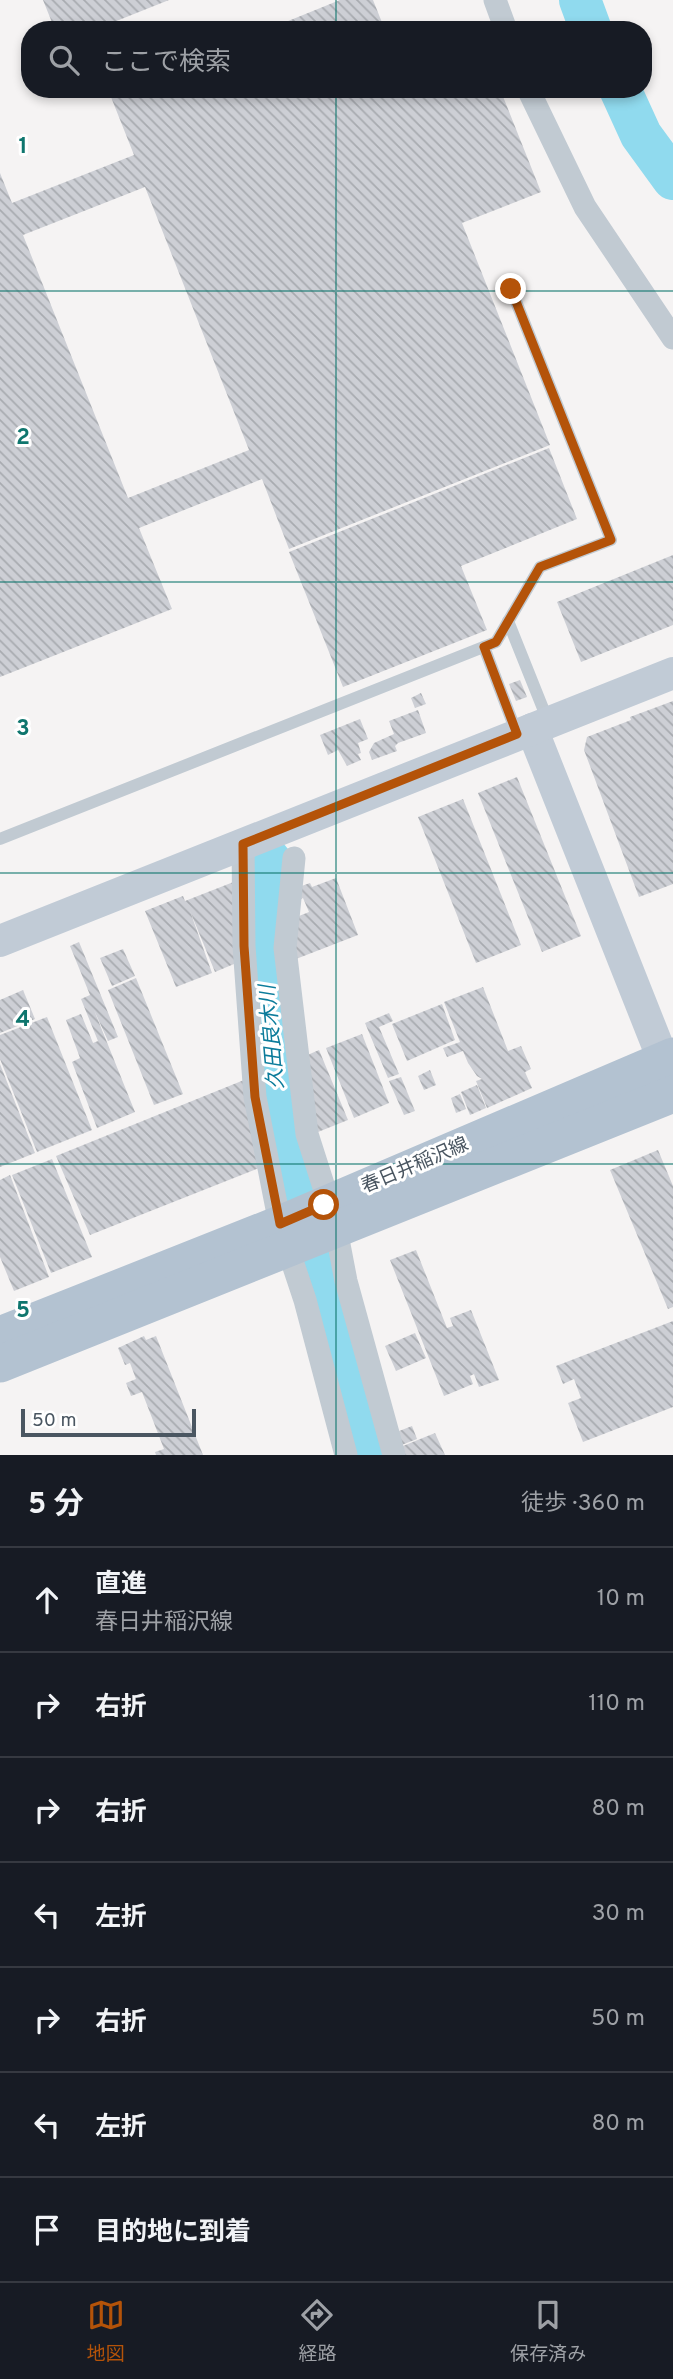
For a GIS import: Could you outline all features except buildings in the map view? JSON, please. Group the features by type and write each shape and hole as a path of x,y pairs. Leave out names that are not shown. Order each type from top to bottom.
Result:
{"main road":[{"name":"春日井稲沢線","path":"0,1364 287,1235 671,1074"},
{"name":"春日井稲沢線","path":"0,1335 287,1235"}],"street":[{"path":"495,0 503,21"},
{"path":"532,98 585,206 673,338"},
{"path":"0,941 673,673"},
{"path":"533,728 671,1074"},
{"path":"243,844 244,946 255,1097 287,1235 346,1455"},
{"path":"295,858 285,948 307,1135 394,1455"}],"lane":[{"path":"0,839 496,642 540,567 611,540 511,289"},
{"path":"508,621 533,728"},
{"path":"484,647 533,728"}],"waterway":[{"path":"580,0 588,21"},
{"path":"624,98 641,135 673,179"},
{"name":"久田良木川","path":"270,860 267,1002 274,1077 297,1183 368,1455"}],"route":[{"path":"324,1205 280,1224 255,1097 244,946 243,844 517,734 484,647 496,642 540,567 611,540 511,289"}]}
